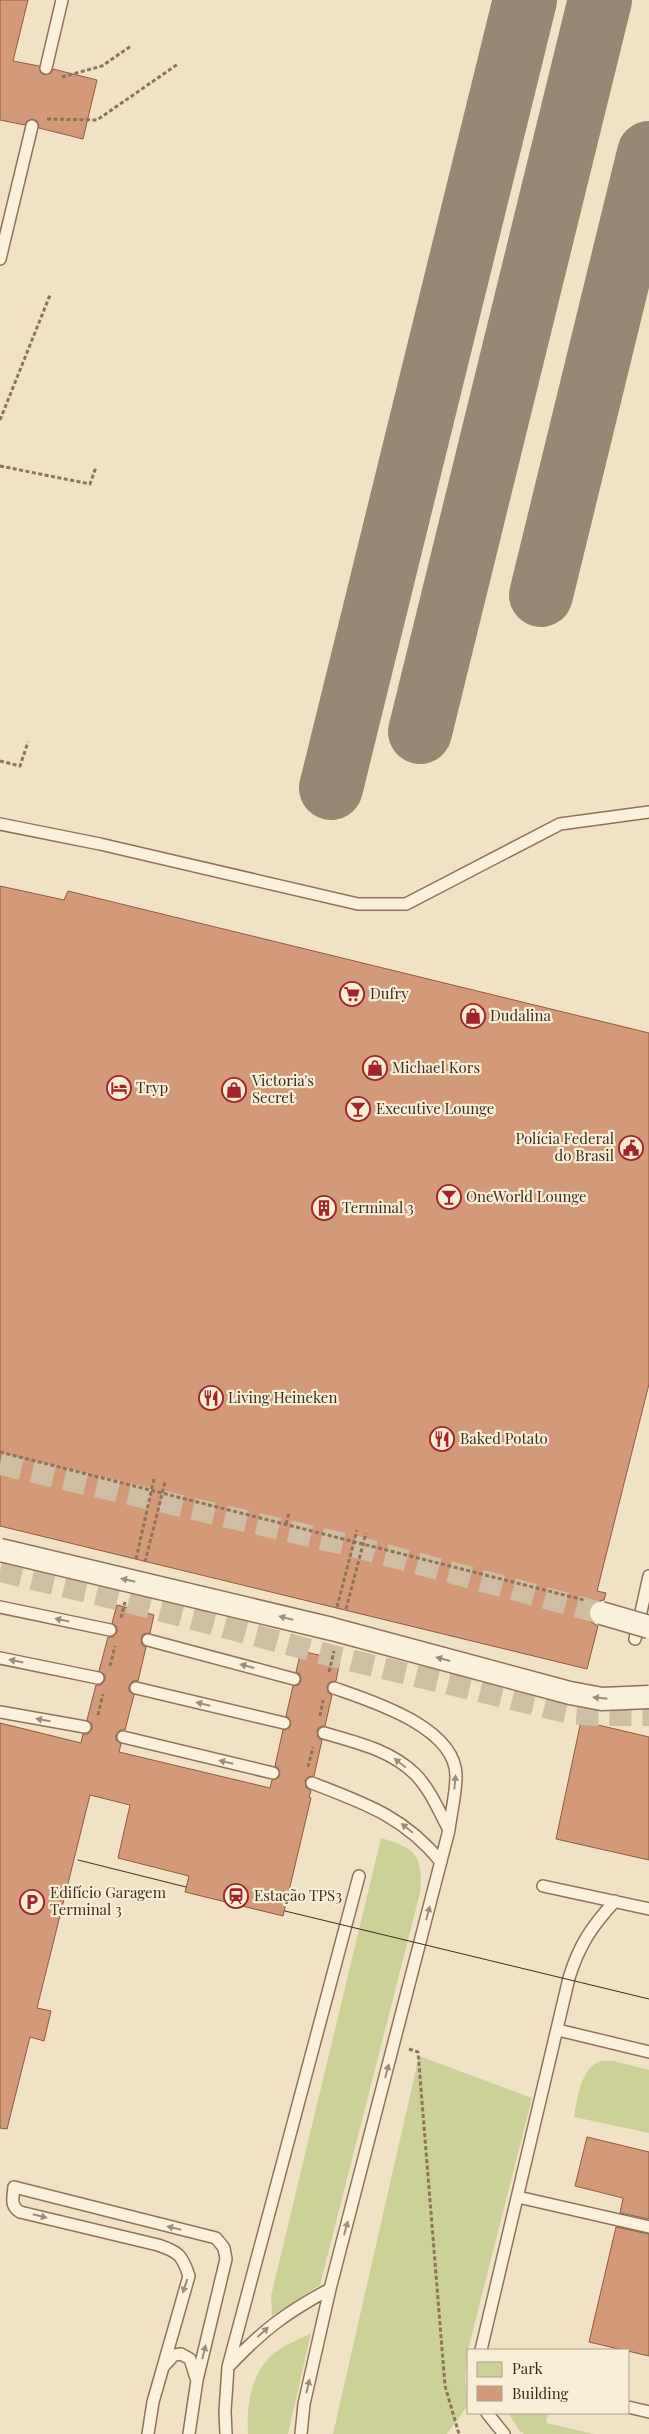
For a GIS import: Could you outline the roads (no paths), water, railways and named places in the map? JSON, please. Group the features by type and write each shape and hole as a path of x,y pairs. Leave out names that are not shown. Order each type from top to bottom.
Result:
{"street":[{"path":"0,1550 137,1572 332,1629 570,1693 602,1699 649,1697"},
{"path":"594,1606 642,1633"}],"lane":[{"path":"46,68 62,0"},
{"path":"0,259 32,126"},
{"path":"0,824 100,844 358,904 406,904 560,824 649,812"},
{"path":"642,1633 649,1576"},
{"path":"0,1607 110,1630"},
{"path":"148,1640 294,1679"},
{"path":"0,1658 98,1678"},
{"path":"136,1688 284,1723"},
{"path":"301,2434 304,2404 330,2289 449,1830 456,1775 449,1753 434,1734 410,1719 376,1703 334,1688"},
{"path":"0,1712 85,1727"},
{"path":"324,1732 369,1746 393,1758 415,1774 431,1797 449,1830"},
{"path":"123,1737 273,1773"},
{"path":"312,1783 365,1803 400,1822 425,1842 441,1862"},
{"path":"226,2434 225,2411 228,2367 359,1876"},
{"path":"543,1886 649,1909"},
{"path":"481,2349 577,1952 598,1919 615,1901"},
{"path":"558,2030 649,2052"},
{"path":"148,2434 152,2402 189,2276 184,2259 175,2251 158,2245 20,2212 14,2208 12,2203 14,2187 216,2238 224,2248 226,2258 197,2380 189,2434"},
{"path":"518,2197 649,2227"},
{"path":"228,2367 264,2330 289,2311 330,2289"},
{"path":"161,2369 174,2355 181,2354 190,2359 197,2380"},
{"path":"629,2407 649,2412"},
{"path":"488,2414 504,2434"}],"tunnel":[{"path":"0,1464 353,1546 601,1613"},
{"path":"0,1571 125,1601 333,1656 570,1713 649,1715"}],"tram line":[{"path":"78,1860 186,1887"},
{"path":"285,1911 649,1999"}],"place":[{"name":"Dufry","path":"352,994"},
{"name":"Dudalina","path":"473,1016"},
{"name":"Michael Kors","path":"375,1068"},
{"name":"Tryp","path":"119,1088"},
{"name":"Victoria's Secret","path":"234,1090"},
{"name":"Executive Lounge","path":"358,1109"},
{"name":"Polícia Federal do Brasil","path":"631,1148"},
{"name":"OneWorld Lounge","path":"449,1197"},
{"name":"Terminal 3","path":"324,1208"},
{"name":"Living Heineken","path":"211,1398"},
{"name":"Baked Potato","path":"442,1439"},
{"name":"Estação TPS3","path":"236,1896"},
{"name":"Edifício Garagem Terminal 3","path":"32,1902"}]}
